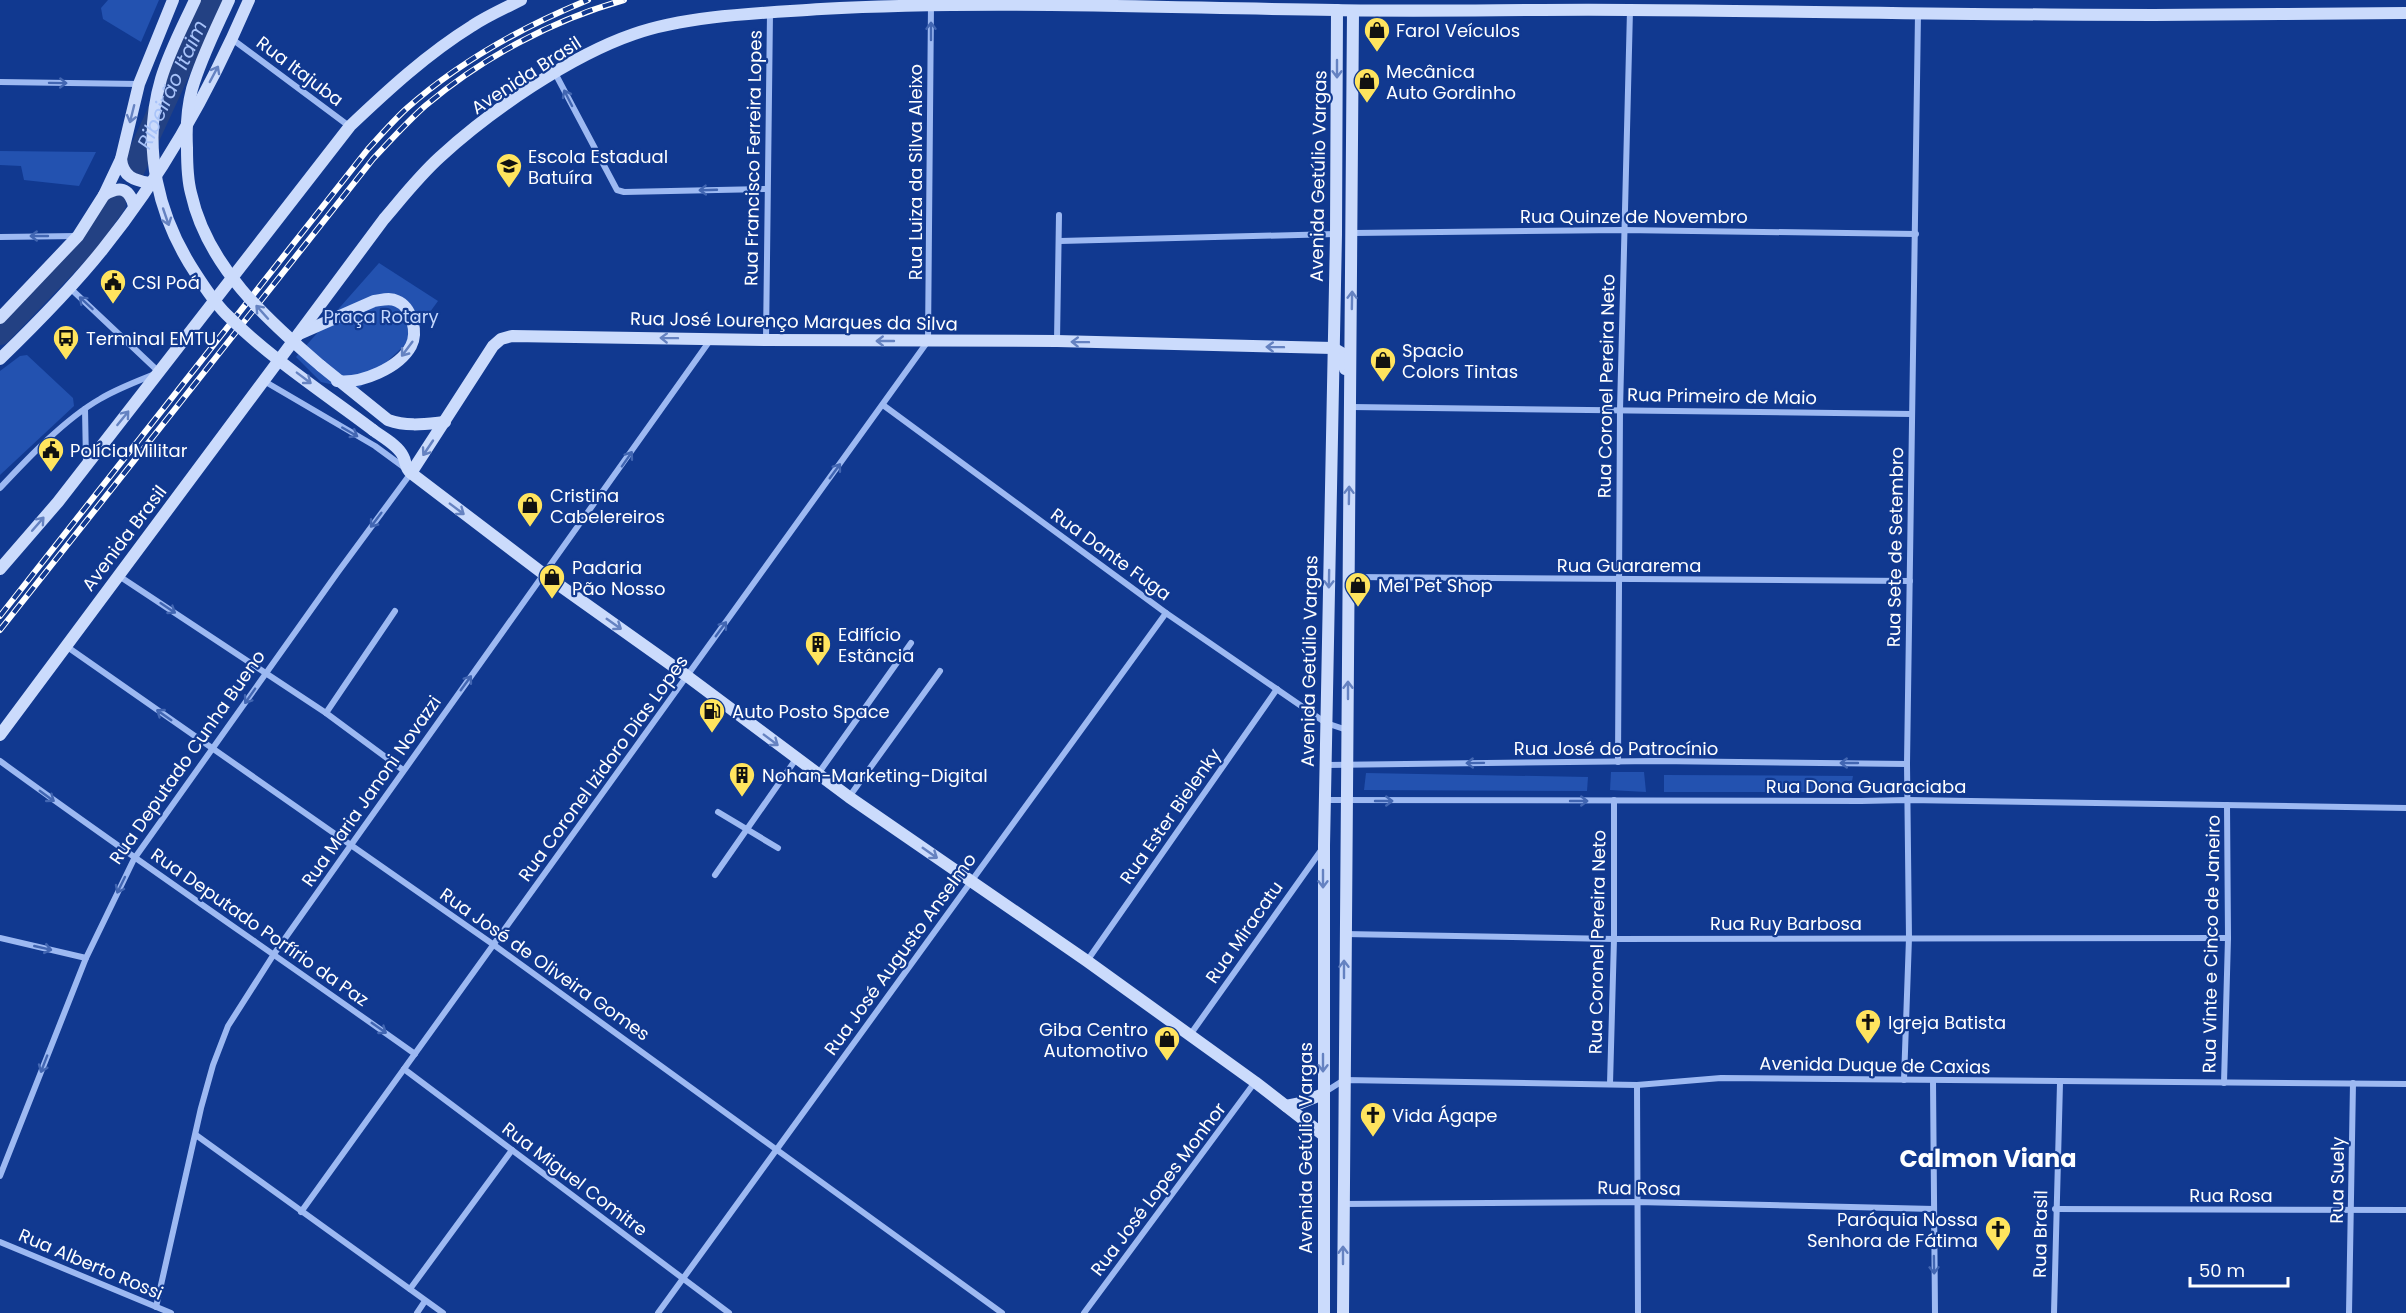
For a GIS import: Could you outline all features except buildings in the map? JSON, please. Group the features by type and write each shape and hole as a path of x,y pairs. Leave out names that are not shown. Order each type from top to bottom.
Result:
{"main road":[{"path":"0,318 78,236 104,195 121,159 139,84 173,0"},
{"path":"195,0 160,80 153,160 160,199 180,250 225,313 252,338 373,430 403,456 408,471 545,575 687,676 818,775 1087,960 1255,1082 1322,1134"},
{"path":"229,0 198,72 188,108 188,174 191,195 201,222 228,273 263,314 337,381 388,420 400,424 416,425 445,422"},
{"path":"0,359 69,288 104,248 134,206 187,124 232,39 249,0"},
{"path":"0,569 58,502 86,463 350,126 399,80 435,51 472,25 521,0"},
{"name":"Avenida Brasil","path":"0,735 263,381 413,184 442,155 496,112 555,73 634,34 678,23 770,12 931,4 1353,11 1630,10 2157,15 2406,13"},
{"name":"Avenida Getúlio Vargas","path":"1324,1313 1322,1134 1324,846 1336,234 1337,10"},
{"name":"Avenida Getúlio Vargas","path":"1343,1313 1344,933 1353,233 1353,11"},
{"path":"121,159 128,176 149,183"},
{"path":"104,195 113,189 121,188 128,192 134,206"},
{"path":"298,335 374,301 386,298 397,300 405,306 411,317 414,331 408,350 392,364 370,376 348,382 337,381"},
{"name":"Rua José Lourenço Marques da Silva","path":"445,422 493,346 501,339 512,336 1057,341 1333,348"},
{"path":"1333,348 1340,351 1344,359 1347,397 1351,407"},
{"name":"Rua Deputado Cunha Bueno","path":"408,471 445,422"},
{"path":"1286,1106 1323,1094"}],"street":[{"name":"Rua Luiza da Silva Aleixo","path":"928,341 931,4"},
{"name":"Rua Coronel Pereira Neto","path":"1618,762 1620,410 1630,10"},
{"name":"Rua Francisco Ferreira Lopes","path":"766,340 770,12"},
{"name":"Rua Sete de Setembro","path":"1904,1080 1909,938 1907,764 1918,14"},
{"name":"Rua Itajuba","path":"232,39 350,126"},
{"path":"555,73 617,190 635,192 767,189"},
{"path":"0,82 139,84"},
{"path":"1057,341 1059,215"},
{"name":"Rua Quinze de Novembro","path":"1353,233 1623,230 1916,234"},
{"path":"1060,241 1336,234"},
{"path":"0,237 78,236"},
{"path":"0,488 26,461 85,409 106,395 159,372 69,288"},
{"name":"Rua Maria Janoni Novazzi","path":"156,1307 201,1108 213,1065 228,1026 274,954 403,770 712,339"},
{"name":"Rua Coronel Izidoro Dias Lopes","path":"302,1212 928,341"},
{"path":"263,381 375,446 408,471"},
{"name":"Rua Dante Fuga","path":"883,405 1166,613 1326,723 1347,730"},
{"name":"Rua Primeiro de Maio","path":"1351,407 1912,414"},
{"path":"85,409 86,463"},
{"name":"Rua Deputado Cunha Bueno","path":"0,1176 86,958 134,859 408,471"},
{"path":"119,576 326,713 403,770"},
{"name":"Rua Guararema","path":"1347,577 1910,581"},
{"path":"326,713 395,611"},
{"name":"Rua José Augusto Anselmo","path":"658,1313 1166,613"},
{"path":"818,775 911,644"},
{"name":"Rua José de Oliveira Gomes","path":"66,646 494,945 1002,1313"},
{"path":"849,797 940,671"},
{"name":"Rua Ester Bielenky","path":"1087,960 1277,689"},
{"path":"715,875 796,759"},
{"name":"Rua Deputado Porfírio da Paz","path":"0,761 134,859 415,1054"},
{"name":"Rua José do Patrocínio","path":"1325,765 1618,762 1907,764"},
{"name":"Rua Dona Guaraciaba","path":"1326,800 1908,800 2406,808"},
{"name":"Rua Coronel Pereira Neto","path":"1610,1084 1614,939 1614,800"},
{"name":"Rua Vinte e Cinco de Janeiro","path":"2224,1083 2228,938 2227,805"},
{"path":"718,812 778,848"},
{"name":"Rua Miracatu","path":"1190,1035 1324,846"},
{"name":"Rua Ruy Barbosa","path":"1344,933 1614,939 2228,938"},
{"path":"0,938 86,958"},
{"name":"Rua Miguel Comitre","path":"404,1069 729,1313"},
{"name":"Avenida Duque de Caxias","path":"1344,1080 1638,1085 1720,1078 2060,1083 2406,1084"},
{"path":"1323,1094 1344,1080"},
{"path":"1933,1081 1935,1313"},
{"name":"Rua José Lopes Monhor","path":"1084,1313 1255,1082"},
{"name":"Rua Brasil","path":"2054,1313 2060,1083"},
{"name":"Rua Suely","path":"2349,1313 2354,1083"},
{"path":"1638,1085 1636,1202 1638,1313"},
{"path":"196,1135 443,1313"},
{"path":"410,1289 512,1150"},
{"name":"Rua Rosa","path":"1343,1204 1636,1202 1934,1209"},
{"name":"Rua Rosa","path":"2055,1209 2406,1210"},
{"name":"Rua Alberto Rossi","path":"0,1242 171,1313"},
{"path":"417,1313 425,1300"}],"green space":[{"path":"108,0 159,0 141,42 103,19 101,8"},
{"path":"0,151 96,152 79,186 24,180 21,166 0,165"},
{"name":"Praça Rotary","path":"379,263 438,301 409,341 357,390 321,382 296,357"},
{"path":"27,355 73,398 74,406 0,475 0,371 20,356"},
{"path":"1611,772 1644,772 1646,792 1610,790"},
{"path":"1366,773 1588,777 1587,791 1364,790"},
{"path":"1664,775 1853,776 1850,792 1664,792"}],"waterway":[{"name":"Ribeirão Itaim","path":"133,169 211,0"},
{"name":"Ribeirão Itaim","path":"0,333 86,243 114,204"}],"railway":[{"path":"0,616 368,149 391,124 427,92 470,61 539,22 588,0"},
{"path":"0,630 373,159 405,125 447,88 519,42 571,18 624,0"}],"place":[{"name":"Farol Veículos","path":"1377,53"},
{"name":"Mecânica Auto Gordinho","path":"1367,104"},
{"name":"Escola Estadual Batuíra","path":"509,189"},
{"name":"CSI Poá","path":"113,305"},
{"name":"Terminal EMTU","path":"66,361"},
{"name":"Spacio Colors Tintas","path":"1383,383"},
{"name":"Polícia Militar","path":"51,473"},
{"name":"Cristina Cabelereiros","path":"530,528"},
{"name":"Padaria Pão Nosso","path":"552,600"},
{"name":"Mel Pet Shop","path":"1358,608"},
{"name":"Edifício Estância","path":"818,667"},
{"name":"Auto Posto Space","path":"712,734"},
{"name":"Nohan-Marketing-Digital","path":"742,798"},
{"name":"Igreja Batista","path":"1868,1045"},
{"name":"Giba Centro Automotivo","path":"1167,1062"},
{"name":"Vida Ágape","path":"1373,1138"},
{"name":"Paróquia Nossa Senhora de Fátima","path":"1998,1252"}],"district":[{"name":"Calmon Viana","path":"1988,1158"}]}
